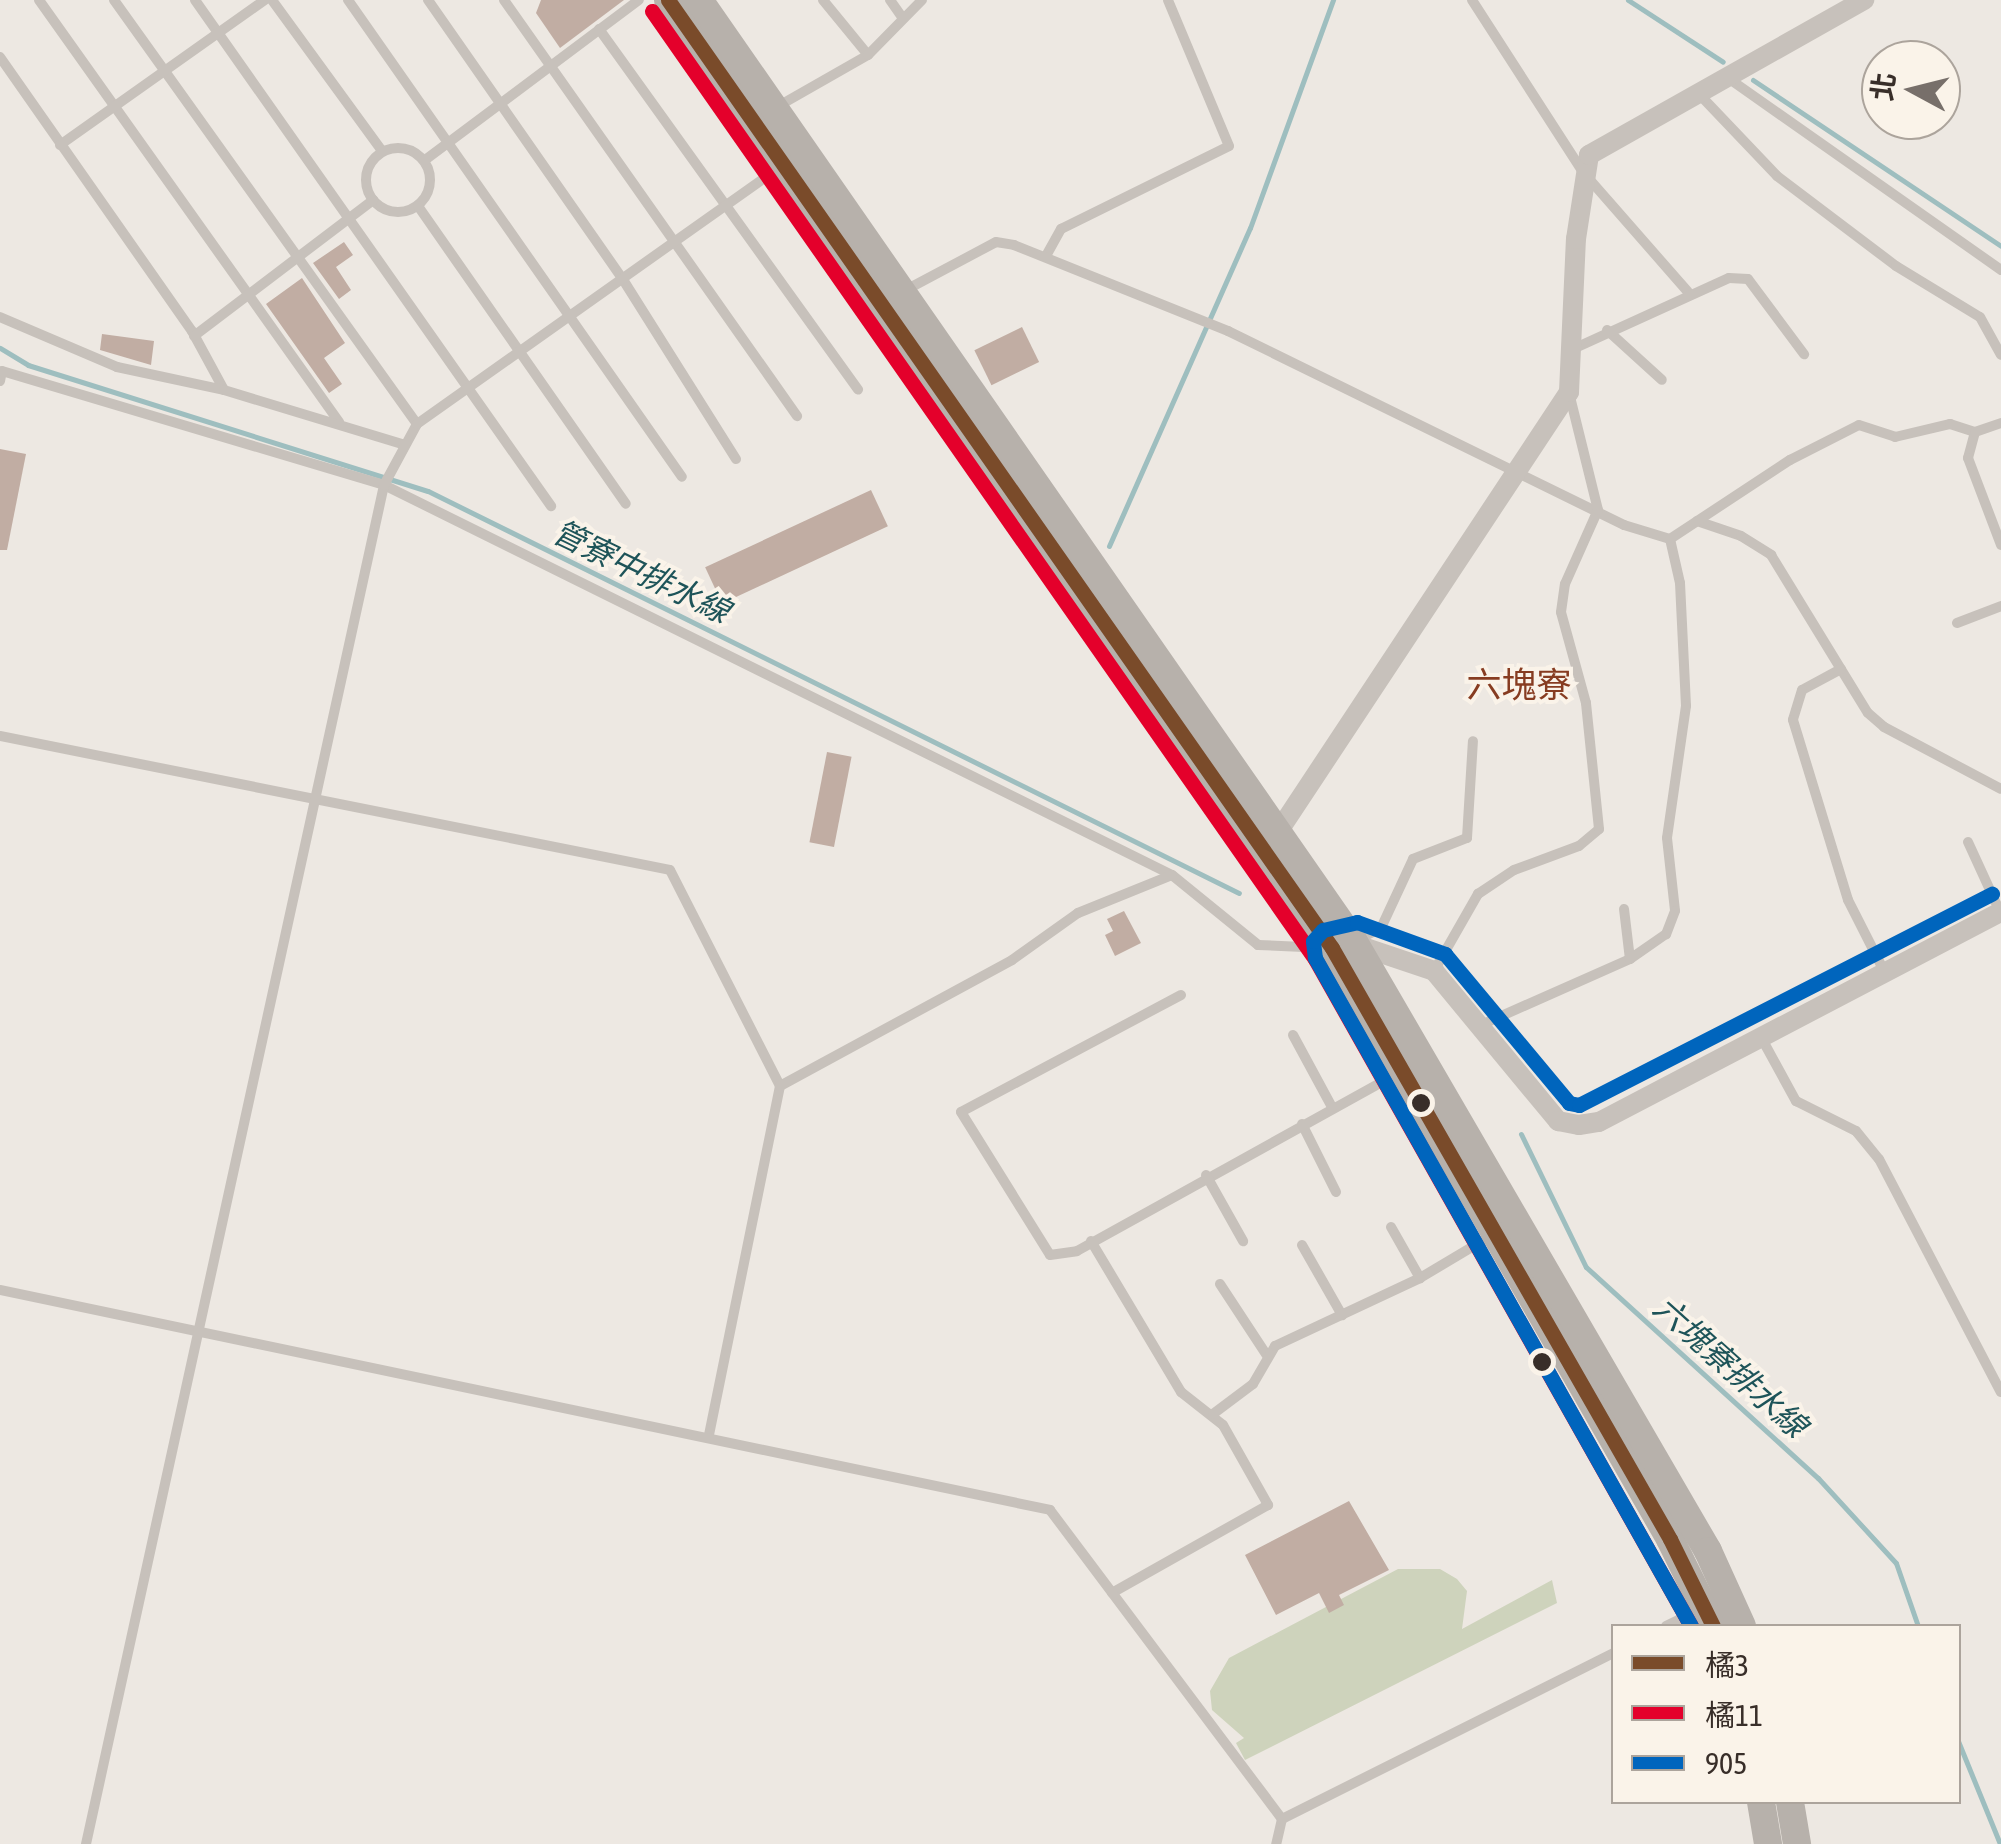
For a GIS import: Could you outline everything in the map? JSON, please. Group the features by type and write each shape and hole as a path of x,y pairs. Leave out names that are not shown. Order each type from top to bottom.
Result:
{"main road":[{"path":"668,0 764,116 1343,945 1608,1373 1716,1610"},
{"path":"699,0 764,116"},
{"path":"892,300 1280,829 1343,945 1403,1071 1496,1233 1716,1610 1739,1624"},
{"path":"1761,1804 1768,1844"},
{"path":"1790,1804 1797,1844"}],"street":[{"path":"1280,829 1568,392 1584,172 1589,155 1864,0"},
{"path":"1343,945 1434,971 1483,1024 1558,1121 1579,1125 1598,1122 2000,912"}],"lane":[{"path":"39,0 339,422"},
{"path":"114,0 417,424"},
{"path":"195,0 551,506"},
{"path":"60,145 268,0 382,151"},
{"path":"348,0 682,476"},
{"path":"428,0 622,278 736,459"},
{"path":"504,0 797,416"},
{"path":"425,160 639,0"},
{"path":"823,0 868,55"},
{"path":"890,0 902,16"},
{"path":"764,116 868,55 902,16 922,0"},
{"path":"1046,256 1061,229 1229,146 1168,0"},
{"path":"1472,0 1584,172 1688,292"},
{"path":"599,29 858,390"},
{"path":"0,57 194,336 224,390"},
{"path":"1728,78 2001,270"},
{"path":"1699,94 1777,176 1896,266 1980,316 2001,355"},
{"path":"382,151 409,149 425,160 431,177 418,206"},
{"path":"382,151 367,174 373,200 390,212 418,206"},
{"path":"86,1844 384,485 402,444 417,424 793,158"},
{"path":"194,336 373,200"},
{"path":"418,206 626,504"},
{"path":"892,300 996,242 1046,256 1215,326 1598,510 1670,539"},
{"path":"1569,351 1688,292 1729,278 1748,280 1804,354"},
{"path":"0,317 118,367 224,390 402,444"},
{"path":"1606,330 1662,380"},
{"path":"0,381 2,371 384,485 1172,875 1258,945 1343,945 1381,928 1413,859 1468,838 1473,741"},
{"path":"1434,971 1478,894 1514,870 1580,846 1599,829 1586,703 1561,612 1566,584 1598,510 1568,392"},
{"path":"1670,539 1790,460 1860,425 1895,436 1950,424 1974,432 2001,423"},
{"path":"1974,432 1968,458 2001,546"},
{"path":"1696,521 1742,536 1771,556 1841,669 1884,727 2001,789"},
{"path":"1483,1024 1630,959 1666,934 1675,910 1667,838 1686,706 1680,583 1670,539"},
{"path":"1958,624 2001,606"},
{"path":"1841,669 1802,690 1793,720 1848,900 1885,973"},
{"path":"0,736 314,802 670,870 780,1086 709,1435"},
{"path":"1968,842 2000,912"},
{"path":"780,1086 1012,960 1078,913 1172,875"},
{"path":"1624,909 1630,959"},
{"path":"1181,995 961,1112 1039,1247 1060,1256 1403,1071"},
{"path":"1293,1035 1332,1107"},
{"path":"1762,1038 1796,1101 1856,1131 1879,1159 2001,1392"},
{"path":"1302,1124 1336,1192"},
{"path":"1206,1176 1244,1242"},
{"path":"1391,1228 1420,1278"},
{"path":"1213,1414 1253,1384 1266,1354 1420,1278 1496,1233"},
{"path":"1092,1240 1181,1392 1213,1414 1268,1510 1112,1593"},
{"path":"1302,1245 1342,1315"},
{"path":"1220,1284 1266,1354"},
{"path":"0,1290 709,1435 1050,1510 1282,1818"},
{"path":"1672,1624 1716,1610"},
{"path":"1282,1818 1611,1654"},
{"path":"1276,1844 1282,1818"}],"green space":[{"path":"1398,1569 1440,1569 1457,1579 1467,1591 1462,1629 1552,1580 1557,1603 1245,1760 1236,1743 1244,1738 1212,1710 1210,1691 1229,1658"}],"building":[{"path":"541,0 624,0 560,48 536,13"},
{"path":"344,242 353,255 336,267 351,290 339,299 313,263"},
{"path":"302,278 345,343 324,358 342,384 329,393 266,304"},
{"path":"1022,327 1039,362 991,385 974,350"},
{"path":"102,334 154,341 151,365 100,350"},
{"path":"0,449 26,454 7,550 0,550"},
{"path":"871,490 888,526 722,604 705,567"},
{"path":"827,752 852,757 834,847 809,842"},
{"path":"1124,911 1141,943 1115,956 1105,935 1113,931 1107,919"},
{"path":"1349,1501 1389,1570 1339,1595 1344,1605 1329,1613 1319,1593 1276,1615 1245,1555"}],"waterway":[{"path":"1109,546 1250,228 1333,0"},
{"path":"1628,0 1723,62"},
{"path":"1753,80 2001,246"},
{"name":"管寮中排水線","path":"0,348 28,365 428,491 1239,893"},
{"name":"六塊寮排水線","path":"1521,1134 1586,1267 1818,1478 1896,1563 1917,1624"},
{"name":"六塊寮排水線","path":"1961,1748 2000,1844"}],"transit line":[{"name":"橘3","path":"668,0 1332,948 1670,1539 1712,1624"},
{"name":"橘11","path":"652,11 1315,959 1690,1624"},
{"name":"905","path":"1690,1624 1315,958 1313,941 1323,930 1357,922 1445,954 1569,1103 1579,1105 1992,894"}],"district":[{"name":"六塊寮","path":"1519,684"}]}
